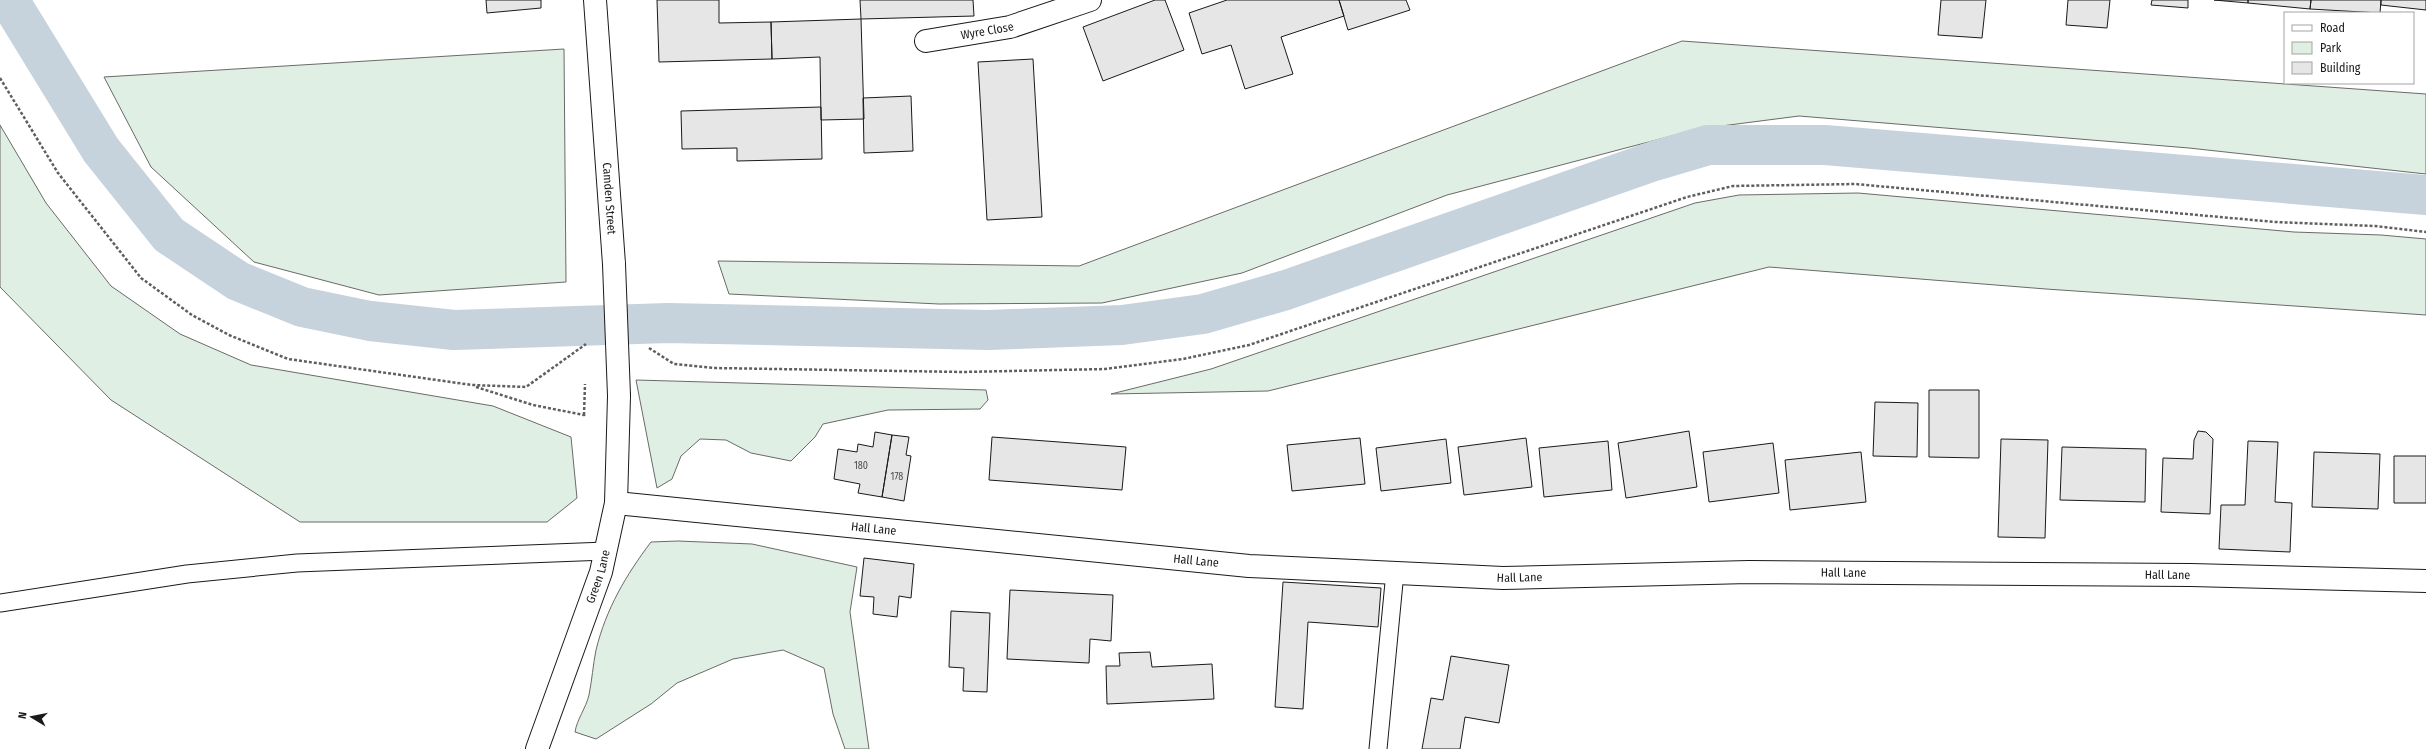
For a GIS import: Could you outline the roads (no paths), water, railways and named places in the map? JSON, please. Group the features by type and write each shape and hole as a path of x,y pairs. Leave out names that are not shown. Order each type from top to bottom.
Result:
{"street":[{"name":"Camden Street","path":"595,0 614,264 619,396"},
{"name":"Wyre Close","path":"926,41 1010,27 1046,6 1090,0"},
{"name":"Green Lane","path":"537,749 602,572 616,503 619,396"},
{"name":"Hall Lane","path":"616,503 1249,566 1504,578 1757,572 2191,575 2426,581"}],"lane":[{"path":"0,603 187,574 297,563 606,551"},
{"path":"1378,749 1395,572"}],"waterway":[{"path":"9,0 101,150 169,235 238,281 302,307 370,321 454,330 668,323 988,330 1122,325 1203,314 1286,290 1654,161 1708,145 1825,145 2426,195"}]}
